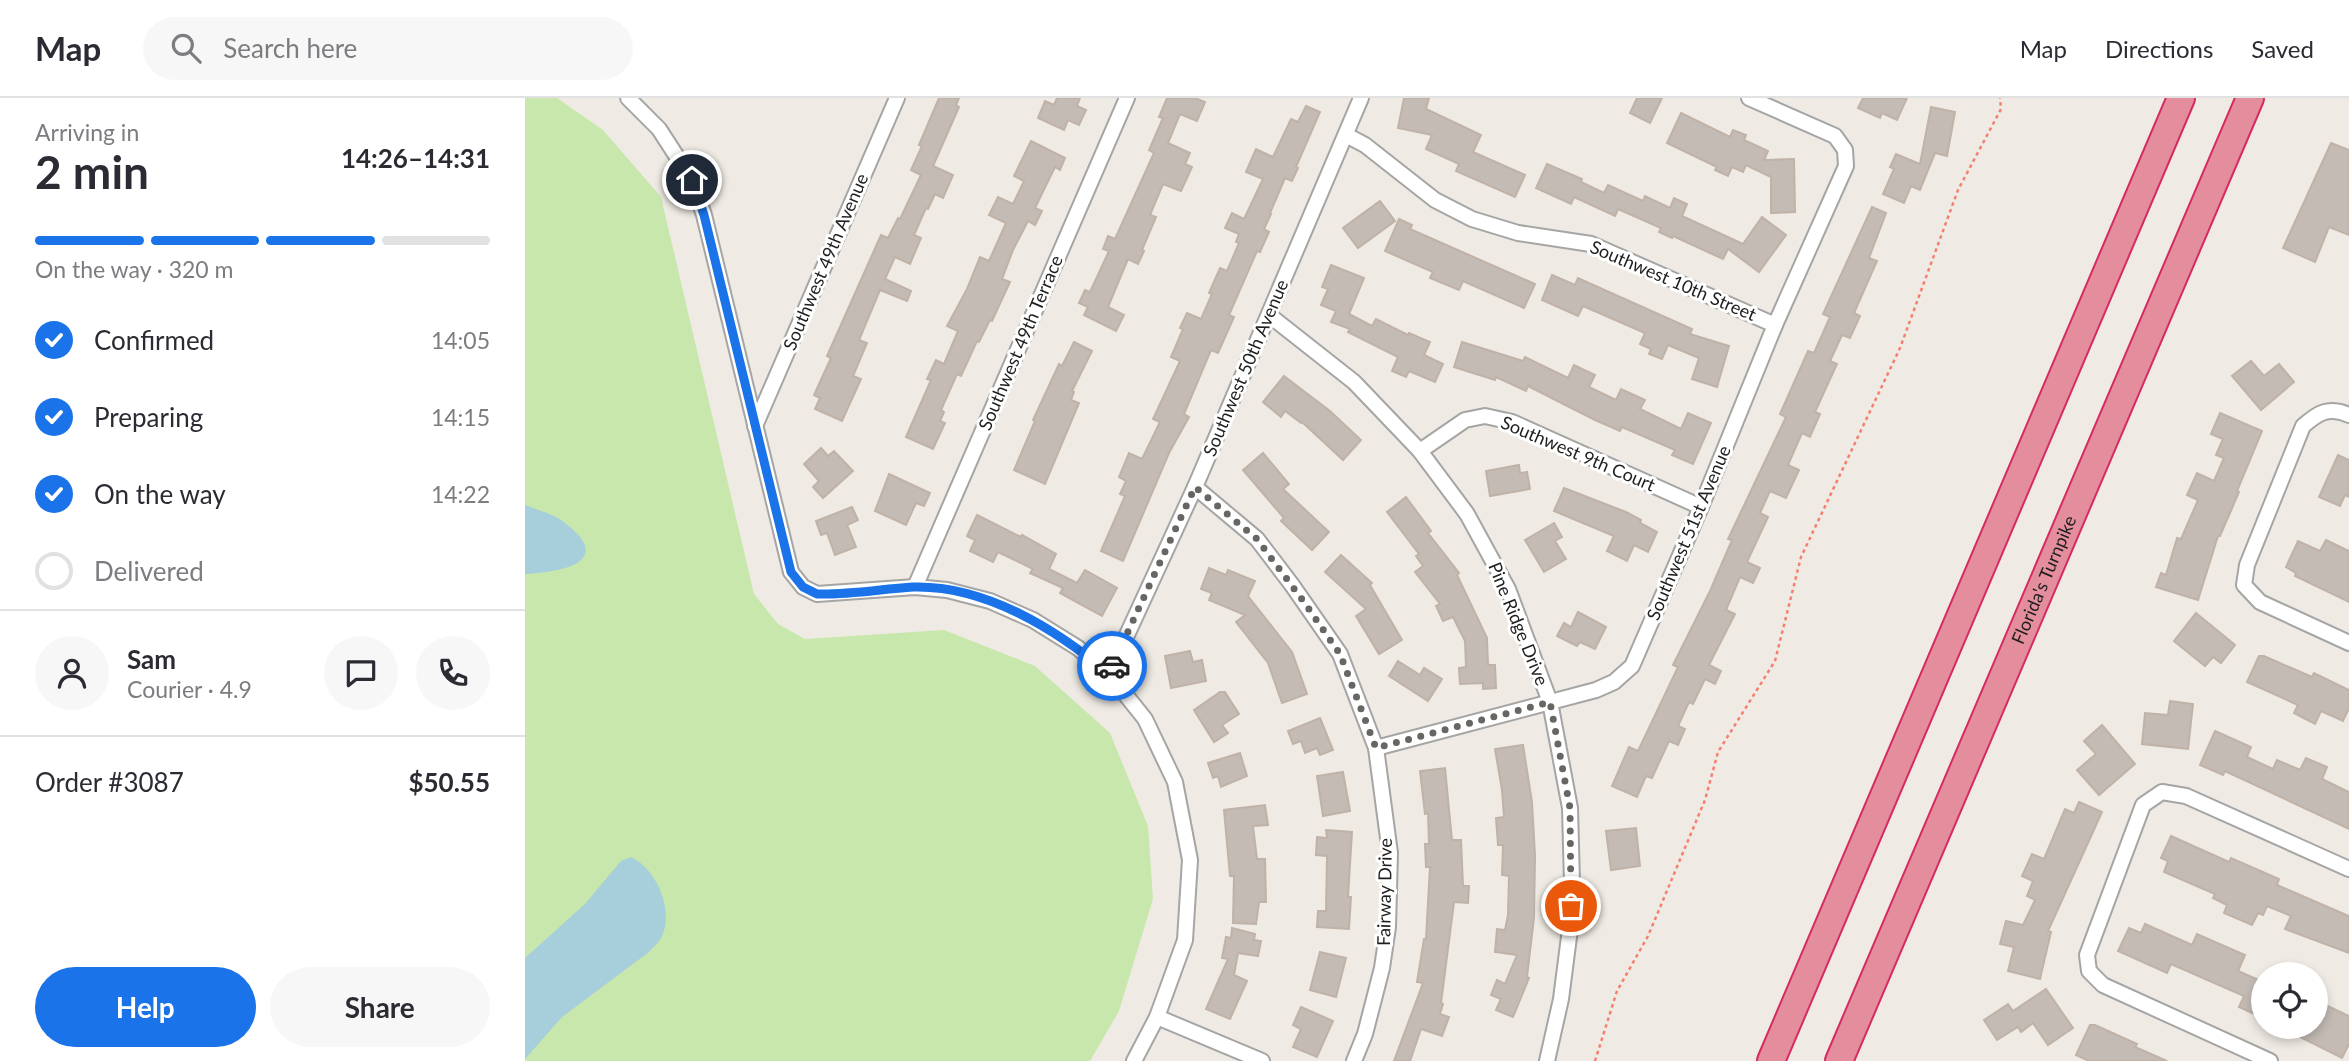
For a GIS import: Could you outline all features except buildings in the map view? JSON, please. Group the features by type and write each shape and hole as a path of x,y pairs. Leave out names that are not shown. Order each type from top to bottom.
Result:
{"highway":[{"path":"1771,1061 2181,98"},
{"name":"Florida's Turnpike","path":"1839,1061 2250,98"}],"street":[{"path":"628,98 659,129 692,180 704,215 791,572 803,587 817,594 834,595 915,587 947,590 991,601 1033,620 1078,648 1109,674 1145,719 1175,782 1190,860 1185,940 1157,1017 1134,1061"},
{"name":"Southwest 49th Avenue","path":"755,426 897,98"},
{"name":"Southwest 49th Terrace","path":"915,587 1127,98"},
{"name":"Southwest 50th Avenue","path":"1109,674 1195,487 1361,98"},
{"name":"Southwest 51st Avenue","path":"1376,748 1596,690 1614,682 1632,666 1701,507 1775,325 1846,166 1845,150 1835,136 1749,98"},
{"name":"Southwest 10th Street","path":"1346,135 1365,145 1435,200 1472,219 1518,233 1591,244 1775,325"},
{"name":"Pine Ridge Drive","path":"1269,314 1354,382 1420,451 1467,514 1508,589 1550,702 1570,808 1570,929 1561,999 1547,1061"},
{"path":"2349,415 2340,411 2319,412 2302,426 2247,565 2244,585 2260,602 2349,643"},
{"name":"Southwest 9th Court","path":"1420,451 1465,420 1485,416 1512,422 1701,507"},
{"name":"Fairway Drive","path":"1195,487 1257,539 1340,654 1376,748 1390,853 1388,927 1382,968 1365,1034 1354,1061"},
{"path":"2270,1061 2103,985 2089,971 2087,955 2143,805 2162,792 2186,796 2349,869"},
{"path":"1157,1017 1262,1061"}],"path":[{"path":"1595,1061 1617,991 1648,936 1705,800 1718,752 1775,660 1801,557 1900,348 1958,190 2001,108 2000,98"}],"green space":[{"path":"525,98 557,98 603,130 661,197 754,594 778,624 805,639 944,630 1035,666 1110,733 1148,826 1153,899 1119,1011 1090,1061 525,1061"}],"water":[{"path":"525,505 561,520 577,534 585,545 585,555 579,562 569,567 525,574"},
{"path":"631,857 649,871 661,893 666,917 660,940 649,952 562,1017 525,1059 525,958 585,904 621,861"}],"way so far":[{"path":"1112,666 1195,487 1257,539 1304,602 1340,654 1376,748 1550,702 1570,808 1571,906"}],"route":[{"path":"692,180 704,215 791,572 803,587 817,594 834,595 915,587 947,590 991,601 1033,620 1078,648 1109,674 1112,666"}]}
